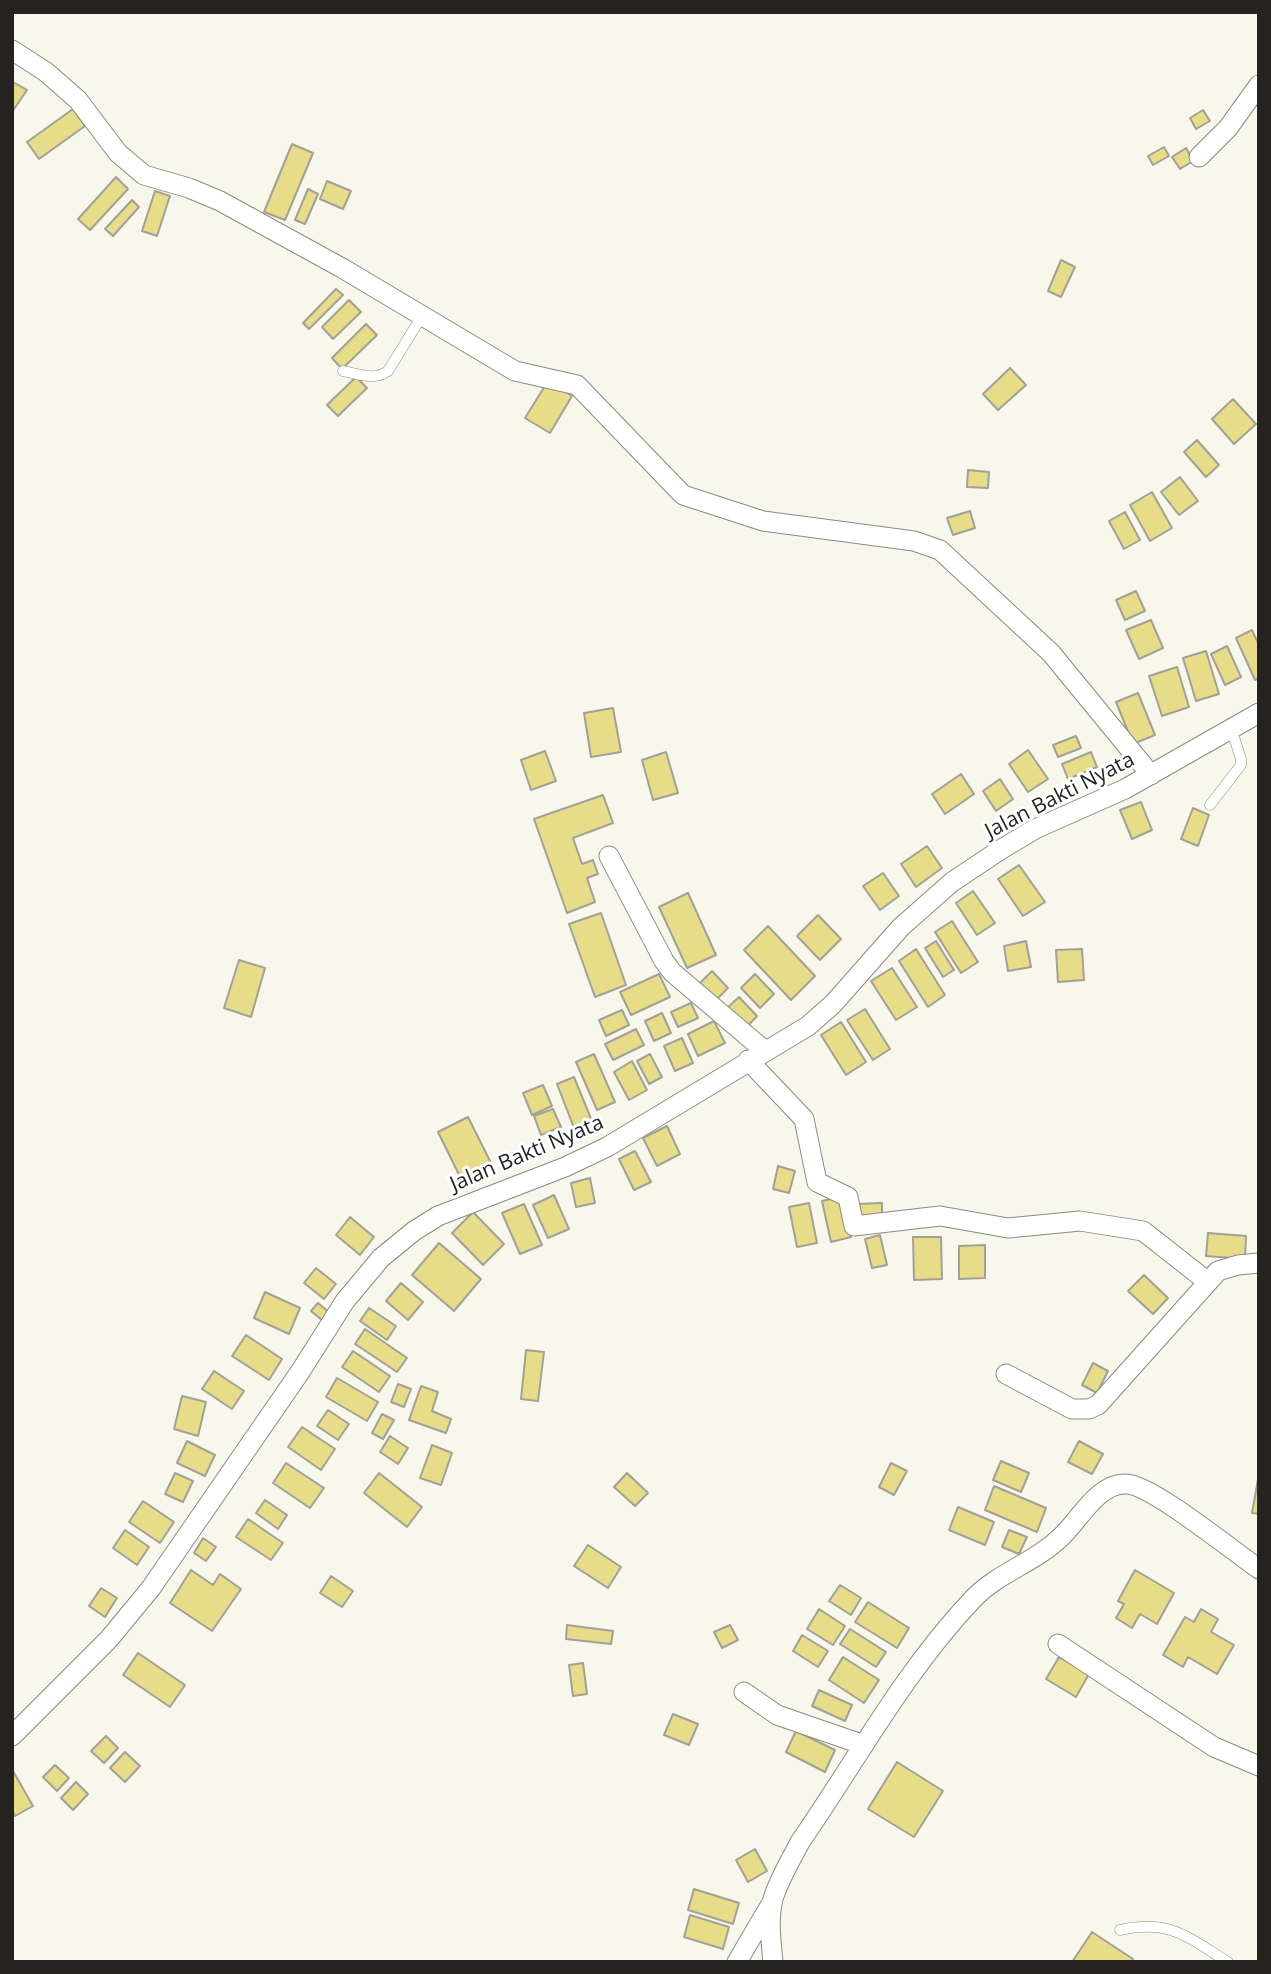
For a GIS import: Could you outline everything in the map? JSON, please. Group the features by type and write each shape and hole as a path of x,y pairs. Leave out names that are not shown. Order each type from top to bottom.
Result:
{"street":[{"path":"12,50 46,72 78,100 118,153 144,175 189,188 220,201 342,268 515,371 578,385 683,495 763,521 914,541 940,550 1051,653 1151,775"},
{"path":"1199,157 1228,128 1258,91"},
{"name":"Jalan Bakti Nyata","path":"12,1736 109,1639 151,1588 300,1372 345,1301 381,1258 414,1231 438,1216 555,1171 607,1147 808,1026 832,1004 901,927 952,882 1035,830 1125,789 1259,713"},
{"path":"609,856 672,972 757,1056 804,1119 817,1182 848,1198 854,1226 940,1216 1008,1228 1080,1221 1143,1230 1208,1282"},
{"path":"1006,1374 1072,1409 1089,1409 1098,1405 1219,1271 1238,1265 1259,1264"},
{"path":"737,1962 773,1900 800,1842 924,1658 973,1599 1000,1575 1038,1557 1062,1536 1102,1492 1122,1483 1133,1484 1177,1509 1259,1569"},
{"path":"1058,1644 1214,1747 1259,1766"},
{"path":"744,1692 778,1715 864,1745"},
{"path":"773,1900 773,1962"}],"lane":[{"path":"343,371 372,377 381,376 388,371 422,316"},
{"path":"1210,805 1241,765 1231,728"},
{"path":"1120,1930 1143,1925 1161,1926 1183,1935 1228,1962"}],"building":[{"path":"12,83 27,90 12,112"},
{"path":"73,109 85,126 39,159 27,142"},
{"path":"1203,110 1210,121 1196,129 1190,118"},
{"path":"292,144 313,153 285,220 264,212"},
{"path":"1164,147 1169,156 1153,165 1148,156"},
{"path":"1186,148 1193,161 1180,169 1172,157"},
{"path":"116,177 128,189 90,230 78,219"},
{"path":"327,181 351,191 343,209 320,199"},
{"path":"308,189 318,194 305,224 295,220"},
{"path":"155,191 170,196 157,236 142,231"},
{"path":"132,200 139,207 113,236 105,229"},
{"path":"1061,260 1075,267 1061,297 1048,291"},
{"path":"336,289 343,295 309,329 303,323"},
{"path":"349,300 361,312 333,339 322,327"},
{"path":"366,324 377,335 342,369 332,358"},
{"path":"1010,368 1026,385 998,410 983,394"},
{"path":"356,377 367,388 338,416 327,405"},
{"path":"548,381 572,396 550,433 525,418"},
{"path":"1233,399 1256,424 1234,444 1212,419"},
{"path":"1197,440 1219,465 1206,477 1184,452"},
{"path":"968,470 989,472 988,488 967,487"},
{"path":"1180,477 1198,501 1179,515 1161,492"},
{"path":"1152,492 1172,528 1150,541 1130,505"},
{"path":"970,511 975,528 953,535 947,518"},
{"path":"1125,512 1140,540 1124,549 1109,521"},
{"path":"1136,591 1145,611 1125,620 1116,600"},
{"path":"1151,620 1163,648 1139,659 1126,630"},
{"path":"1252,630 1259,645 1259,678 1255,680 1236,638"},
{"path":"1227,646 1241,677 1225,685 1211,654"},
{"path":"1206,651 1219,694 1196,701 1183,658"},
{"path":"1177,667 1189,707 1162,716 1149,676"},
{"path":"1138,693 1155,735 1133,744 1116,702"},
{"path":"613,708 621,752 591,757 584,713"},
{"path":"1076,736 1081,748 1058,757 1053,745"},
{"path":"1028,750 1048,779 1028,792 1009,764"},
{"path":"545,751 556,781 531,790 521,760"},
{"path":"666,752 678,793 653,800 642,760"},
{"path":"1091,752 1097,767 1068,779 1062,764"},
{"path":"961,774 974,794 945,814 932,794"},
{"path":"1000,779 1013,799 996,811 983,791"},
{"path":"603,795 613,823 573,838 582,864 593,860 598,874 587,878 595,902 567,913 534,819"},
{"path":"1141,802 1152,830 1132,839 1120,810"},
{"path":"1193,808 1209,815 1198,846 1181,839"},
{"path":"927,846 942,868 916,887 901,864"},
{"path":"1019,865 1045,902 1023,916 998,879"},
{"path":"883,873 899,896 880,910 863,886"},
{"path":"973,891 995,923 977,935 956,903"},
{"path":"688,893 716,955 687,968 659,907"},
{"path":"601,913 626,985 595,997 569,924"},
{"path":"818,915 841,939 820,960 797,936"},
{"path":"952,921 978,962 961,973 935,932"},
{"path":"768,926 815,976 791,1000 744,950"},
{"path":"936,941 954,970 943,977 925,948"},
{"path":"1026,941 1031,967 1008,971 1004,946"},
{"path":"916,949 945,995 928,1007 899,961"},
{"path":"1082,949 1084,980 1058,982 1056,950"},
{"path":"239,960 265,968 251,1017 224,1008"},
{"path":"892,968 917,1007 896,1020 871,981"},
{"path":"712,971 728,988 712,1004 696,987"},
{"path":"659,974 670,997 631,1015 620,992"},
{"path":"755,974 774,994 760,1008 741,988"},
{"path":"739,997 757,1016 744,1030 725,1010"},
{"path":"691,1003 698,1018 678,1027 671,1012"},
{"path":"865,1009 890,1049 873,1060 847,1020"},
{"path":"622,1010 629,1025 606,1036 599,1020"},
{"path":"662,1013 671,1033 654,1041 645,1021"},
{"path":"714,1021 725,1043 698,1056 688,1034"},
{"path":"841,1022 866,1062 846,1075 821,1035"},
{"path":"636,1029 644,1045 613,1060 605,1044"},
{"path":"682,1038 693,1063 675,1071 664,1046"},
{"path":"594,1054 615,1102 597,1110 576,1062"},
{"path":"650,1054 662,1077 649,1084 637,1061"},
{"path":"632,1061 647,1090 629,1100 614,1072"},
{"path":"574,1077 592,1121 574,1128 557,1084"},
{"path":"543,1085 552,1106 532,1115 523,1093"},
{"path":"553,1109 561,1127 541,1135 534,1116"},
{"path":"468,1117 495,1171 465,1187 438,1132"},
{"path":"667,1126 680,1154 657,1166 643,1138"},
{"path":"635,1151 651,1182 634,1190 619,1159"},
{"path":"778,1166 795,1171 789,1193 773,1189"},
{"path":"590,1178 595,1203 576,1207 571,1183"},
{"path":"554,1195 569,1229 548,1238 533,1205"},
{"path":"843,1196 851,1237 831,1242 822,1201"},
{"path":"809,1203 817,1243 797,1247 789,1207"},
{"path":"882,1203 882,1220 857,1220 857,1204"},
{"path":"524,1204 542,1245 520,1254 502,1213"},
{"path":"473,1212 504,1244 483,1265 452,1233"},
{"path":"350,1217 374,1237 360,1255 336,1235"},
{"path":"1208,1233 1246,1236 1245,1259 1206,1256"},
{"path":"880,1235 887,1265 872,1268 865,1239"},
{"path":"913,1237 941,1237 942,1279 914,1280"},
{"path":"439,1243 481,1279 454,1311 412,1275"},
{"path":"985,1245 985,1278 959,1279 959,1246"},
{"path":"316,1268 336,1284 324,1299 304,1283"},
{"path":"1144,1275 1168,1298 1153,1314 1128,1291"},
{"path":"401,1283 423,1302 408,1320 386,1301"},
{"path":"265,1292 300,1308 289,1334 254,1318"},
{"path":"318,1303 330,1313 323,1321 311,1311"},
{"path":"369,1308 396,1326 387,1340 360,1321"},
{"path":"365,1329 407,1358 397,1372 355,1344"},
{"path":"246,1335 282,1359 269,1380 232,1356"},
{"path":"526,1350 544,1352 538,1401 521,1399"},
{"path":"353,1351 390,1376 379,1392 342,1367"},
{"path":"1093,1363 1108,1371 1097,1393 1082,1385"},
{"path":"214,1371 244,1391 232,1409 202,1389"},
{"path":"337,1378 378,1402 367,1421 326,1397"},
{"path":"398,1384 411,1389 404,1407 391,1402"},
{"path":"421,1386 438,1392 432,1411 451,1419 446,1433 409,1420"},
{"path":"182,1396 206,1402 198,1436 174,1429"},
{"path":"328,1410 349,1424 338,1440 317,1426"},
{"path":"382,1414 394,1420 383,1439 372,1433"},
{"path":"302,1427 335,1449 321,1470 288,1447"},
{"path":"390,1436 408,1448 398,1464 380,1452"},
{"path":"187,1441 215,1455 205,1476 177,1463"},
{"path":"1079,1441 1103,1454 1092,1474 1068,1462"},
{"path":"432,1445 452,1453 441,1485 420,1478"},
{"path":"1001,1461 1029,1473 1021,1492 993,1480"},
{"path":"286,1463 324,1488 310,1508 273,1483"},
{"path":"891,1463 907,1471 894,1495 879,1487"},
{"path":"175,1473 193,1481 183,1502 165,1494"},
{"path":"379,1473 422,1507 407,1527 364,1493"},
{"path":"627,1473 648,1493 635,1506 614,1487"},
{"path":"1259,1474 1259,1514 1252,1513"},
{"path":"994,1486 1046,1508 1037,1532 985,1510"},
{"path":"265,1500 287,1515 278,1529 256,1513"},
{"path":"143,1501 174,1522 160,1543 129,1522"},
{"path":"958,1507 994,1522 985,1545 949,1530"},
{"path":"248,1519 283,1543 271,1560 236,1537"},
{"path":"125,1530 149,1547 137,1565 113,1548"},
{"path":"1009,1530 1027,1537 1019,1554 1002,1547"},
{"path":"203,1538 216,1547 206,1561 194,1553"},
{"path":"588,1545 621,1567 608,1588 574,1566"},
{"path":"191,1570 213,1585 220,1574 241,1589 212,1631 170,1603"},
{"path":"1135,1570 1174,1593 1157,1624 1140,1614 1132,1628 1116,1618 1124,1604 1118,1601"},
{"path":"331,1576 353,1591 342,1607 320,1593"},
{"path":"840,1585 861,1598 851,1615 829,1601"},
{"path":"101,1588 117,1598 105,1617 89,1606"},
{"path":"868,1602 909,1628 897,1648 855,1622"},
{"path":"819,1609 845,1626 833,1645 807,1629"},
{"path":"1201,1609 1218,1619 1211,1632 1234,1645 1217,1674 1188,1657 1183,1667 1163,1655 1185,1617 1194,1622"},
{"path":"567,1625 613,1631 611,1644 566,1639"},
{"path":"730,1625 738,1640 722,1648 714,1632"},
{"path":"850,1629 886,1652 876,1667 840,1644"},
{"path":"802,1635 828,1651 818,1667 793,1651"},
{"path":"138,1653 185,1685 170,1707 123,1675"},
{"path":"843,1657 879,1680 864,1703 829,1680"},
{"path":"1059,1657 1089,1674 1076,1697 1046,1679"},
{"path":"583,1663 587,1694 573,1696 569,1665"},
{"path":"819,1690 852,1705 845,1721 812,1706"},
{"path":"673,1714 698,1724 689,1745 664,1735"},
{"path":"796,1731 835,1750 825,1772 786,1752"},
{"path":"106,1736 118,1748 104,1763 91,1751"},
{"path":"125,1752 140,1766 125,1782 110,1768"},
{"path":"897,1762 943,1791 914,1837 868,1809"},
{"path":"55,1765 69,1778 57,1791 43,1777"},
{"path":"13,1771 33,1806 15,1816 12,1810"},
{"path":"76,1782 88,1794 73,1810 61,1798"},
{"path":"755,1849 767,1871 748,1882 736,1860"},
{"path":"694,1889 739,1903 733,1924 688,1910"},
{"path":"690,1915 729,1927 723,1949 684,1937"},
{"path":"1092,1932 1133,1959 1131,1962 1072,1962"}]}
